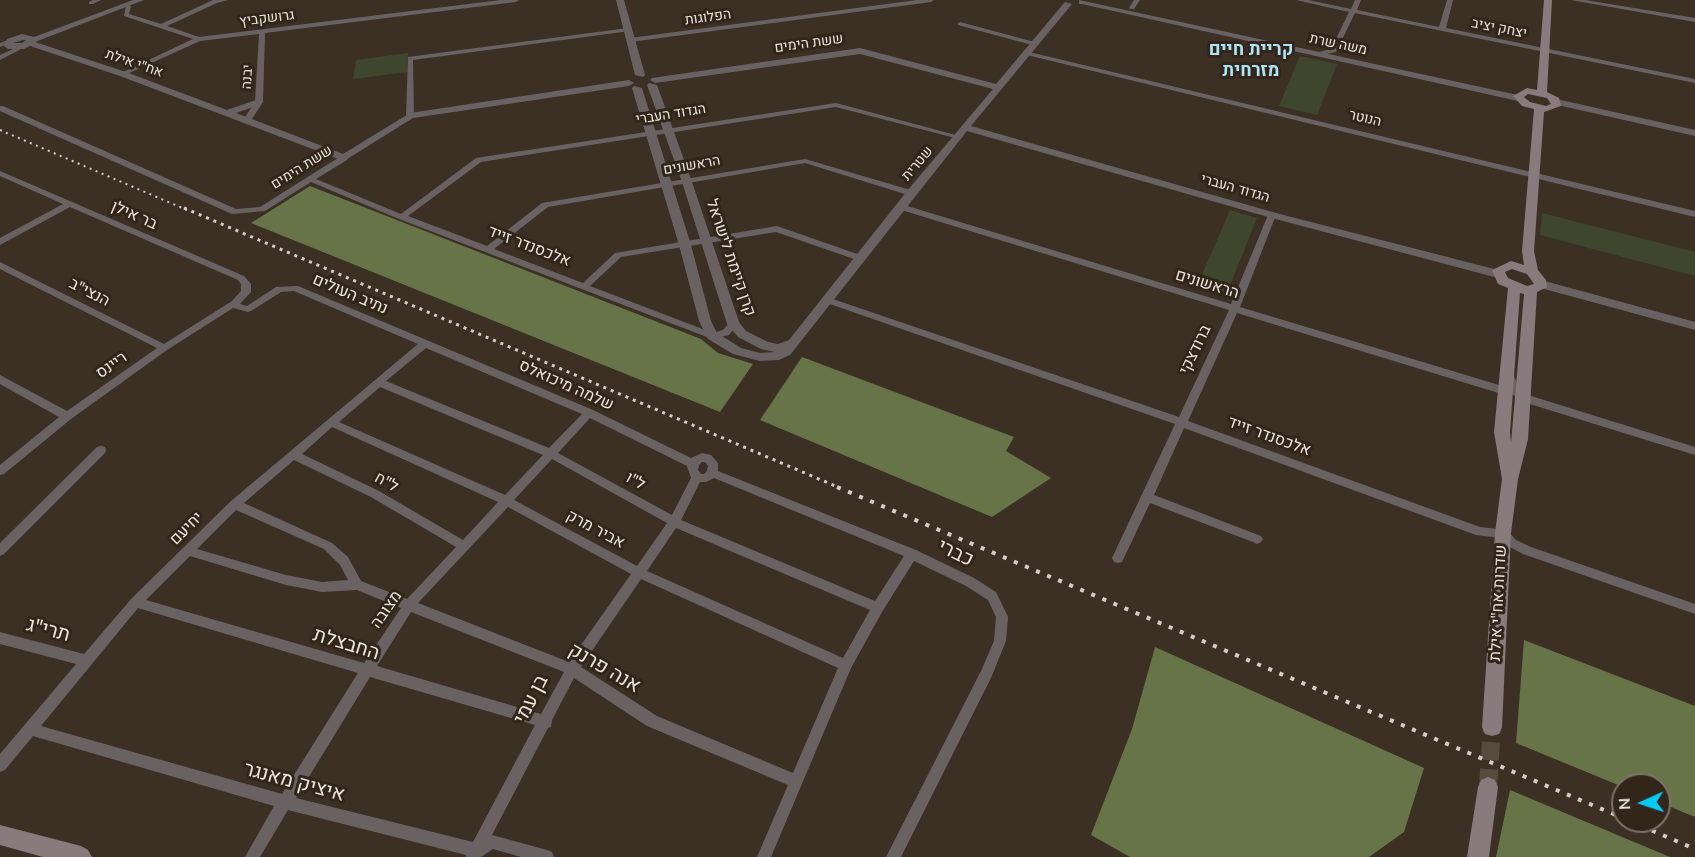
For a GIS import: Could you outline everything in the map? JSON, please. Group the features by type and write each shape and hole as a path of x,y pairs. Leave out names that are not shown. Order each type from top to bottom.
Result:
{"main road":[{"path":"1542,93 1548,0"},
{"path":"1542,93 1556,102 1552,108 1539,108 1519,95 1542,93"},
{"path":"1532,271 1518,266 1500,267 1498,274 1503,281 1514,288 1536,287 1528,250 1532,173 1539,108"},
{"path":"1518,266 1528,250"},
{"name":"שדרות אח\"י אילת","path":"1492,727 1503,533 1510,479 1521,439 1536,287"},
{"name":"שדרות אח\"י אילת","path":"1510,479 1502,432 1514,288"},
{"path":"1478,857 1488,787"},
{"path":"0,835 81,857"}],"street":[{"path":"0,58 29,42 140,0"},
{"path":"162,26 216,1 225,0"},
{"name":"גרושקביץ","path":"199,39 516,0"},
{"path":"620,0 640,75 630,79 650,133 685,245 705,321 712,336 726,346 760,357 783,355 790,345"},
{"name":"הפלוגות","path":"630,40 931,0"},
{"name":"משה שרת","path":"1094,0 1134,4 1519,95"},
{"name":"יצחק יציב","path":"1299,0 1695,81"},
{"path":"1317,54 1334,51 1358,0"},
{"path":"1442,30 1450,0"},
{"path":"1574,0 1695,20"},
{"path":"1063,2 1083,1"},
{"name":"משה שרת","path":"1083,1 1317,54 1519,95"},
{"name":"שטרית","path":"790,345 911,193 1032,49 1063,2"},
{"path":"128,3 126,15 199,39"},
{"name":"הנוטר","path":"960,24 1032,49 1695,214"},
{"path":"410,116 410,58 628,30"},
{"name":"יבנה","path":"247,120 259,102 262,32"},
{"path":"0,36 6,46 29,42"},
{"path":"123,74 199,39"},
{"name":"אח\"י אילת","path":"29,42 228,113"},
{"name":"ששת הימים","path":"0,106 235,212 262,209 410,116 633,86 860,51 1000,88"},
{"name":"ששת הימים","path":"640,75 648,75 653,82"},
{"name":"קרן קיימת לישראל","path":"653,82 733,324 742,334 765,346 779,348 790,345"},
{"path":"228,113 259,102"},
{"path":"1556,102 1695,133"},
{"name":"הגדוד העברי","path":"402,217 479,160 836,105 963,132 1498,274"},
{"path":"228,113 344,158"},
{"name":"הראשונים","path":"489,249 545,205 806,162 911,193"},
{"name":"בר אילן","path":"0,173 241,278 246,284 246,292"},
{"name":"אלכסנדר זייד","path":"310,179 402,217 712,336"},
{"path":"0,242 69,204"},
{"name":"הראשונים","path":"901,207 1506,391"},
{"name":"ברודצקי","path":"1118,558 1179,422 1234,309 1272,215"},
{"path":"585,286 618,255 777,230 860,258"},
{"name":"הנצי\"ב","path":"0,265 164,348"},
{"path":"1536,287 1695,326"},
{"name":"נתיב העולים","path":"232,305 248,309 279,289 295,288 425,343"},
{"name":"ריינס","path":"0,471 67,416 164,348 232,305 246,292"},
{"name":"אלכסנדר זייד","path":"827,300 1179,422 1480,532 1503,533"},
{"path":"712,336 726,333 733,324"},
{"name":"יחיעם","path":"0,765 136,602 235,504 425,343"},
{"name":"שלמה מיכואלס","path":"425,343 589,413 695,470"},
{"path":"1507,370 1512,385 1524,398 1695,451"},
{"path":"0,379 67,416"},
{"name":"ל\"ו","path":"378,381 550,453 674,522 878,608"},
{"name":"מצובה","path":"252,857 366,671 410,605 589,413"},
{"name":"אביר מרק","path":"330,422 506,501 640,573 846,665"},
{"path":"0,550 101,450"},
{"name":"ל\"ח","path":"292,454 375,494 463,546"},
{"path":"698,460 710,460 715,467 707,477 695,470 698,460"},
{"name":"בן עמי","path":"475,853 572,669 674,522 695,470"},
{"path":"712,473 912,554"},
{"path":"1147,497 1257,539"},
{"path":"235,504 328,546 344,561 357,585"},
{"path":"1503,533 1512,543 1527,551 1695,609"},
{"name":"אנה פרנק","path":"188,551 286,580 322,587 357,585 410,605 572,669 652,721 795,781"},
{"name":"כברי","path":"764,857 846,665 912,554 970,582 992,596 1002,617 1000,641 986,674 893,857"},
{"name":"החבצלת","path":"136,602 546,722"},
{"name":"תרי\"ג","path":"0,638 87,661"},
{"name":"איציק מאנגר","path":"30,729 284,802 475,853 492,842 547,857"}],"green space":[{"path":"408,53 407,72 353,79 356,60"},
{"path":"1300,56 1337,64 1317,115 1279,106"},
{"path":"310,186 701,339 718,353 753,364 720,412 251,223"},
{"path":"1230,210 1257,218 1227,293 1198,284"},
{"path":"1542,213 1695,252 1695,276 1540,235"},
{"path":"802,357 1014,437 1006,451 1051,478 992,517 760,420"},
{"path":"1524,640 1695,706 1695,817 1671,807 1671,773 1611,773 1611,782 1516,743"},
{"path":"1155,647 1424,768 1404,832 1369,857 1130,857 1091,835 1132,729"},
{"path":"1510,790 1670,857 1496,857"}],"tunnel":[{"path":"1488,787 1492,727"}],"railway":[{"path":"0,130 187,210"},
{"path":"184,208 840,488"},
{"path":"837,487 1611,813"},
{"path":"1658,833 1695,849"}],"district":[{"name":"קריית חיים מזרחית","path":"1251,61"}]}
